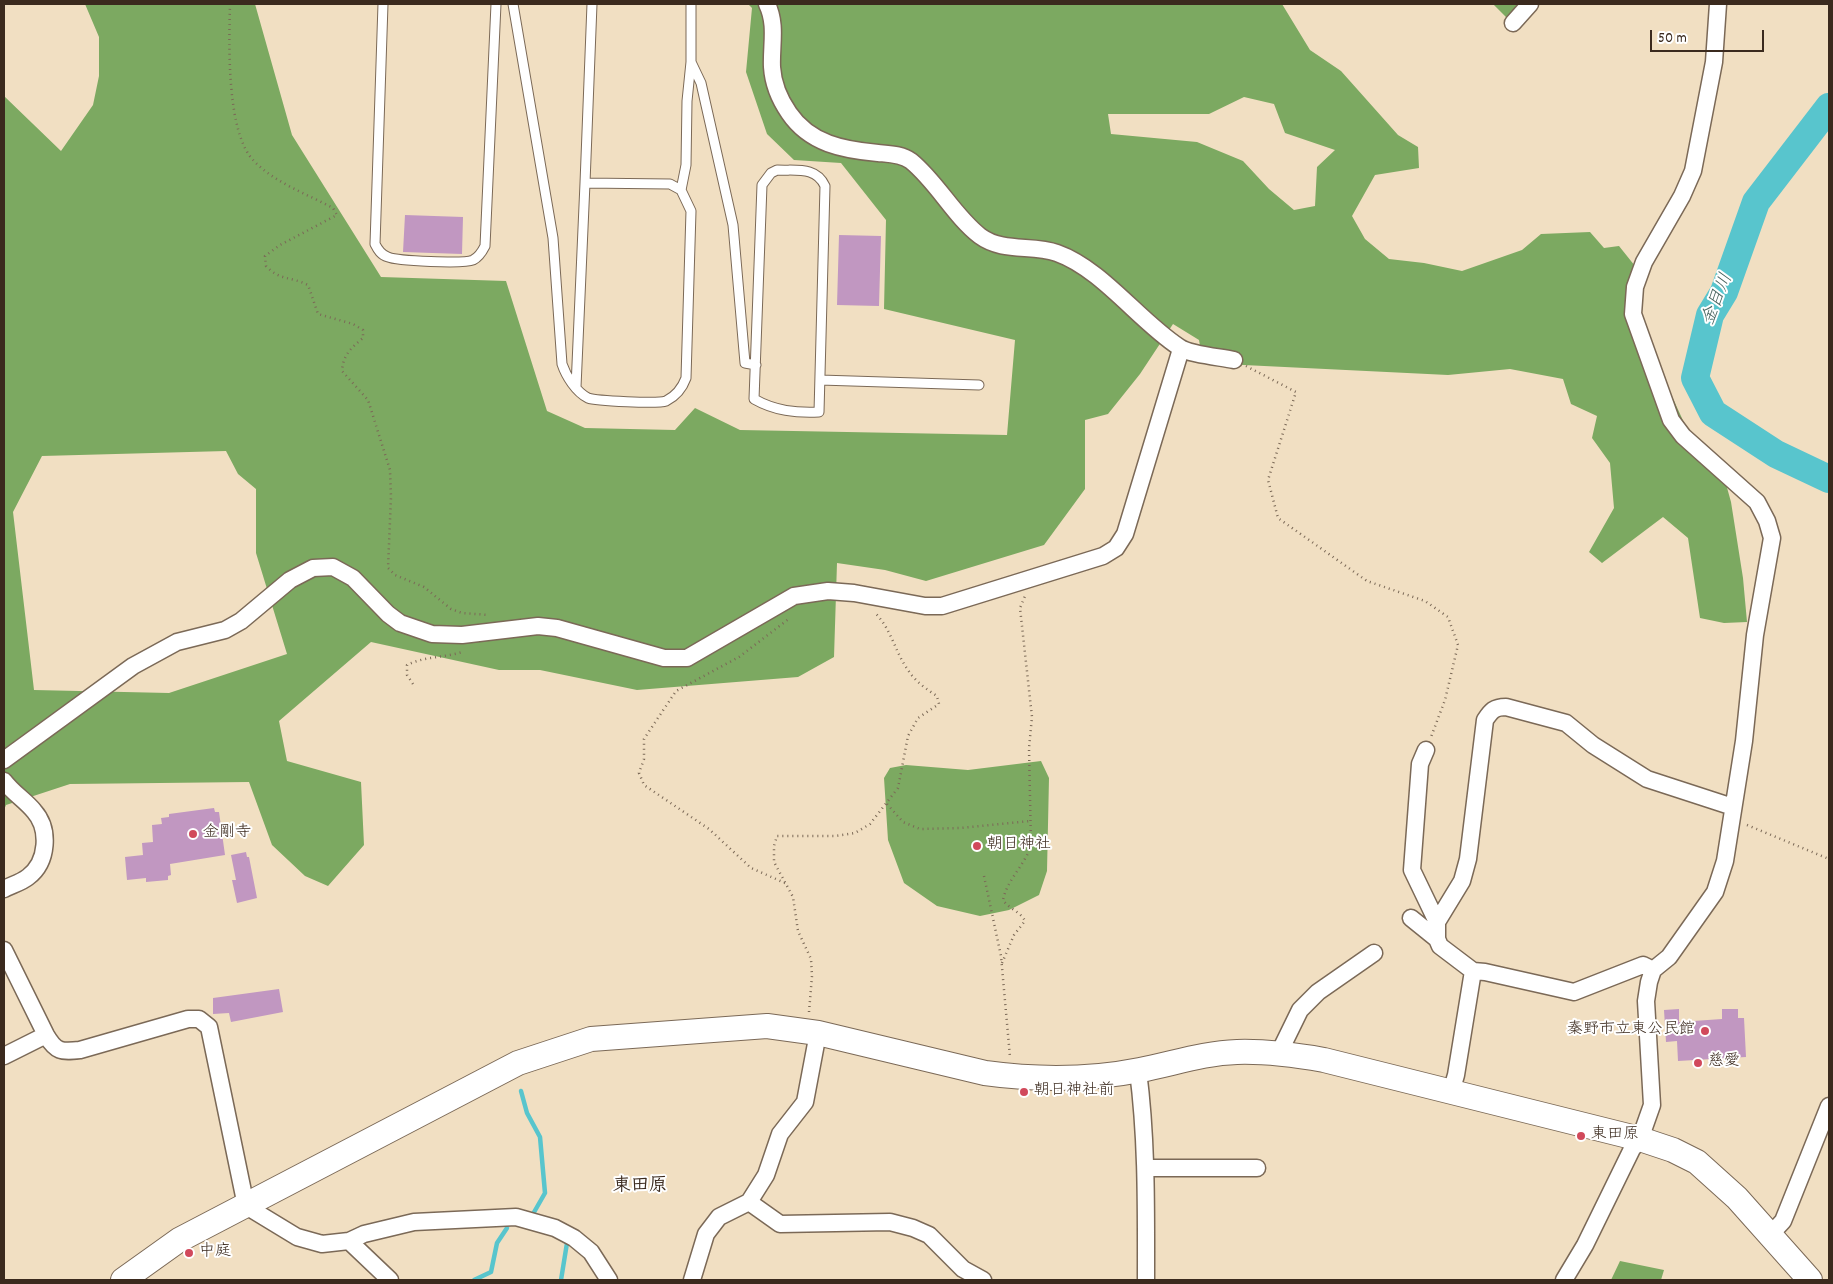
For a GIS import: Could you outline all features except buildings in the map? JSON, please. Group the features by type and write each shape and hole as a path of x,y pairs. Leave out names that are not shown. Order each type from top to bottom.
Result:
{"street":[{"path":"767,4 772,13 774,29 772,68 778,93 789,113 803,128 821,141 846,150 894,154 910,160 980,235 997,245 1055,252 1078,263 1181,349 1234,360"},
{"path":"1513,23 1530,4"},
{"path":"1564,1280 1585,1246 1632,1149 1640,1138 1652,1105 1646,1001 1653,970 1669,957 1715,892 1725,861 1744,740 1755,635 1772,538 1767,521 1757,502 1683,436 1671,420 1633,314 1635,287 1644,262 1682,196 1694,171 1714,62 1718,4"},
{"path":"4,760 133,666 177,642 225,630 290,580 313,568 333,568 354,578 388,614 400,623 432,634 462,635 538,626 557,628 664,658 687,658 794,596 828,590 854,592 925,606 942,606 1103,556 1116,548 1125,534 1181,349"},
{"path":"1437,931 1462,881 1468,859 1485,720 1491,710 1506,707 1566,723 1593,745 1647,779 1732,813"},
{"path":"1426,750 1420,764 1412,870 1437,931 1440,946 1473,971 1574,992 1644,965 1653,970"},
{"path":"4,781 35,812 44,827 44,852 37,869 27,878 4,889"},
{"path":"1411,918 1437,931"},
{"path":"4,950 52,1046 63,1052 80,1050 188,1019 199,1019 209,1027 246,1206 297,1237 322,1244 349,1241 364,1234 414,1222 516,1217 555,1228 574,1238 591,1252 609,1280"},
{"path":"1279,1053 1300,1010 1318,992 1374,953"},
{"path":"1451,1092 1456,1076 1473,971"},
{"path":"123,1280 179,1240 518,1063 592,1039 759,1027 813,1032 985,1073 1012,1077 1087,1076 1138,1071 1209,1055 1237,1052 1279,1053 1324,1060 1640,1138 1673,1150 1697,1162 1737,1198 1810,1280"},
{"path":"692,1280 706,1234 719,1217 749,1202 766,1174 780,1134 805,1102 813,1032"},
{"path":"4,1056 46,1035"},
{"path":"1138,1071 1144,1116 1146,1168 1146,1280"},
{"path":"1770,1235 1783,1221 1829,1106"},
{"path":"1146,1168 1257,1168"},
{"path":"749,1202 780,1224 890,1222 913,1228 929,1235 963,1269 983,1280"},
{"path":"349,1241 390,1280"}],"lane":[{"path":"383,4 375,244 378,251 387,257 397,260 459,262 471,261 479,255 485,246 496,4"},
{"path":"513,4 553,238 562,364 565,374 587,398 605,401 654,402 664,402 682,389 686,378 691,211 682,190 686,165 687,100 691,62 691,4"},
{"path":"576,387 592,4"},
{"path":"691,62 701,83 732,225 745,363 756,364"},
{"path":"777,170 812,171 821,177 825,186 819,412 793,413 763,404 754,399 756,364 762,185 771,173 777,170"},
{"path":"585,183 670,184 682,190"},
{"path":"820,380 979,385"}],"path":[{"path":"230,4 232,94 241,138 253,160 282,182 333,208 337,214 280,245 265,256 266,266 276,276 296,279 308,285 318,314 353,324 363,330 363,338 349,350 343,363 342,371 368,400 390,470 391,496 388,568 395,575 432,592 451,609 504,618 506,629"},
{"path":"1234,360 1296,392 1268,480 1278,518 1367,581 1425,601 1448,617 1458,645 1445,700 1426,750"},
{"path":"1002,963 1014,935 1025,921 1023,916 1007,906 1004,900 1006,888 1027,858 1031,846 1029,748 1032,717 1020,608 1025,596 1038,587 1039,576"},
{"path":"813,1032 811,959 798,931 793,897 774,862 774,846 777,836 835,836 855,833 870,824 898,788 908,736 914,724 918,718 939,704 937,696 923,687 908,671 882,619 854,592"},
{"path":"785,883 751,868 709,829 644,785 639,774 644,759 644,739 676,691 739,657 792,617"},
{"path":"413,684 407,675 407,665 418,660 449,656 466,651"},
{"path":"887,804 904,822 920,829 960,828 1030,821"},
{"path":"1732,813 1829,859"},
{"path":"984,876 1002,963 1012,1077"}],"green space":[{"path":"85,4 255,4 292,135 381,277 506,281 547,411 585,428 675,430 695,408 740,430 1007,435 1015,340 884,309 886,220 841,163 794,160 767,134 746,72 752,8 748,4 1282,4 1310,50 1341,71 1398,135 1418,147 1419,168 1375,175 1352,216 1365,239 1389,259 1424,263 1462,271 1522,250 1541,234 1590,232 1604,248 1619,246 1639,271 1626,296 1686,427 1721,466 1731,502 1743,578 1747,622 1724,623 1700,618 1688,538 1663,517 1602,563 1589,552 1614,508 1610,463 1592,438 1597,416 1571,404 1563,379 1510,369 1448,375 1203,363 1199,340 1173,324 1140,374 1108,414 1085,420 1085,489 1044,545 926,581 885,570 837,563 834,657 798,677 637,690 540,670 499,670 371,642 279,721 287,761 361,782 364,845 328,886 305,876 272,845 249,782 70,784 6,805 4,810 4,96 61,151 93,105 99,76 99,37","holes":["1244,97 1274,104 1285,133 1335,150 1317,167 1315,206 1294,210 1269,189 1243,161 1197,142 1111,134 1108,114 1209,114","226,451 238,474 256,489 256,553 287,654 169,693 34,690 13,512 42,456"]},
{"path":"1493,4 1523,4 1508,19"},
{"path":"1041,761 1049,778 1047,871 1039,895 1009,910 980,916 937,906 904,883 888,840 884,778 890,768 906,765 968,770"},
{"path":"1620,1261 1664,1270 1661,1280 1611,1280"}],"waterway":[{"name":"金目川","path":"1829,107 1756,202 1724,292 1710,315 1695,378 1713,413 1776,454 1829,479"},
{"path":"521,1091 527,1113 540,1137 545,1193 533,1214"},
{"path":"474,1280 491,1272 497,1243 507,1228"},
{"path":"561,1280 567,1243"}],"place":[{"name":"金剛寺","path":"193,834"},
{"name":"朝日神社","path":"977,846"},
{"name":"秦野市立東公民館","path":"1705,1031"},
{"name":"慈愛","path":"1698,1063"},
{"name":"朝日神社前","path":"1024,1092"},
{"name":"東田原","path":"1581,1136"},
{"name":"中庭","path":"189,1253"}],"district":[{"name":"東田原","path":"640,1188"}]}
